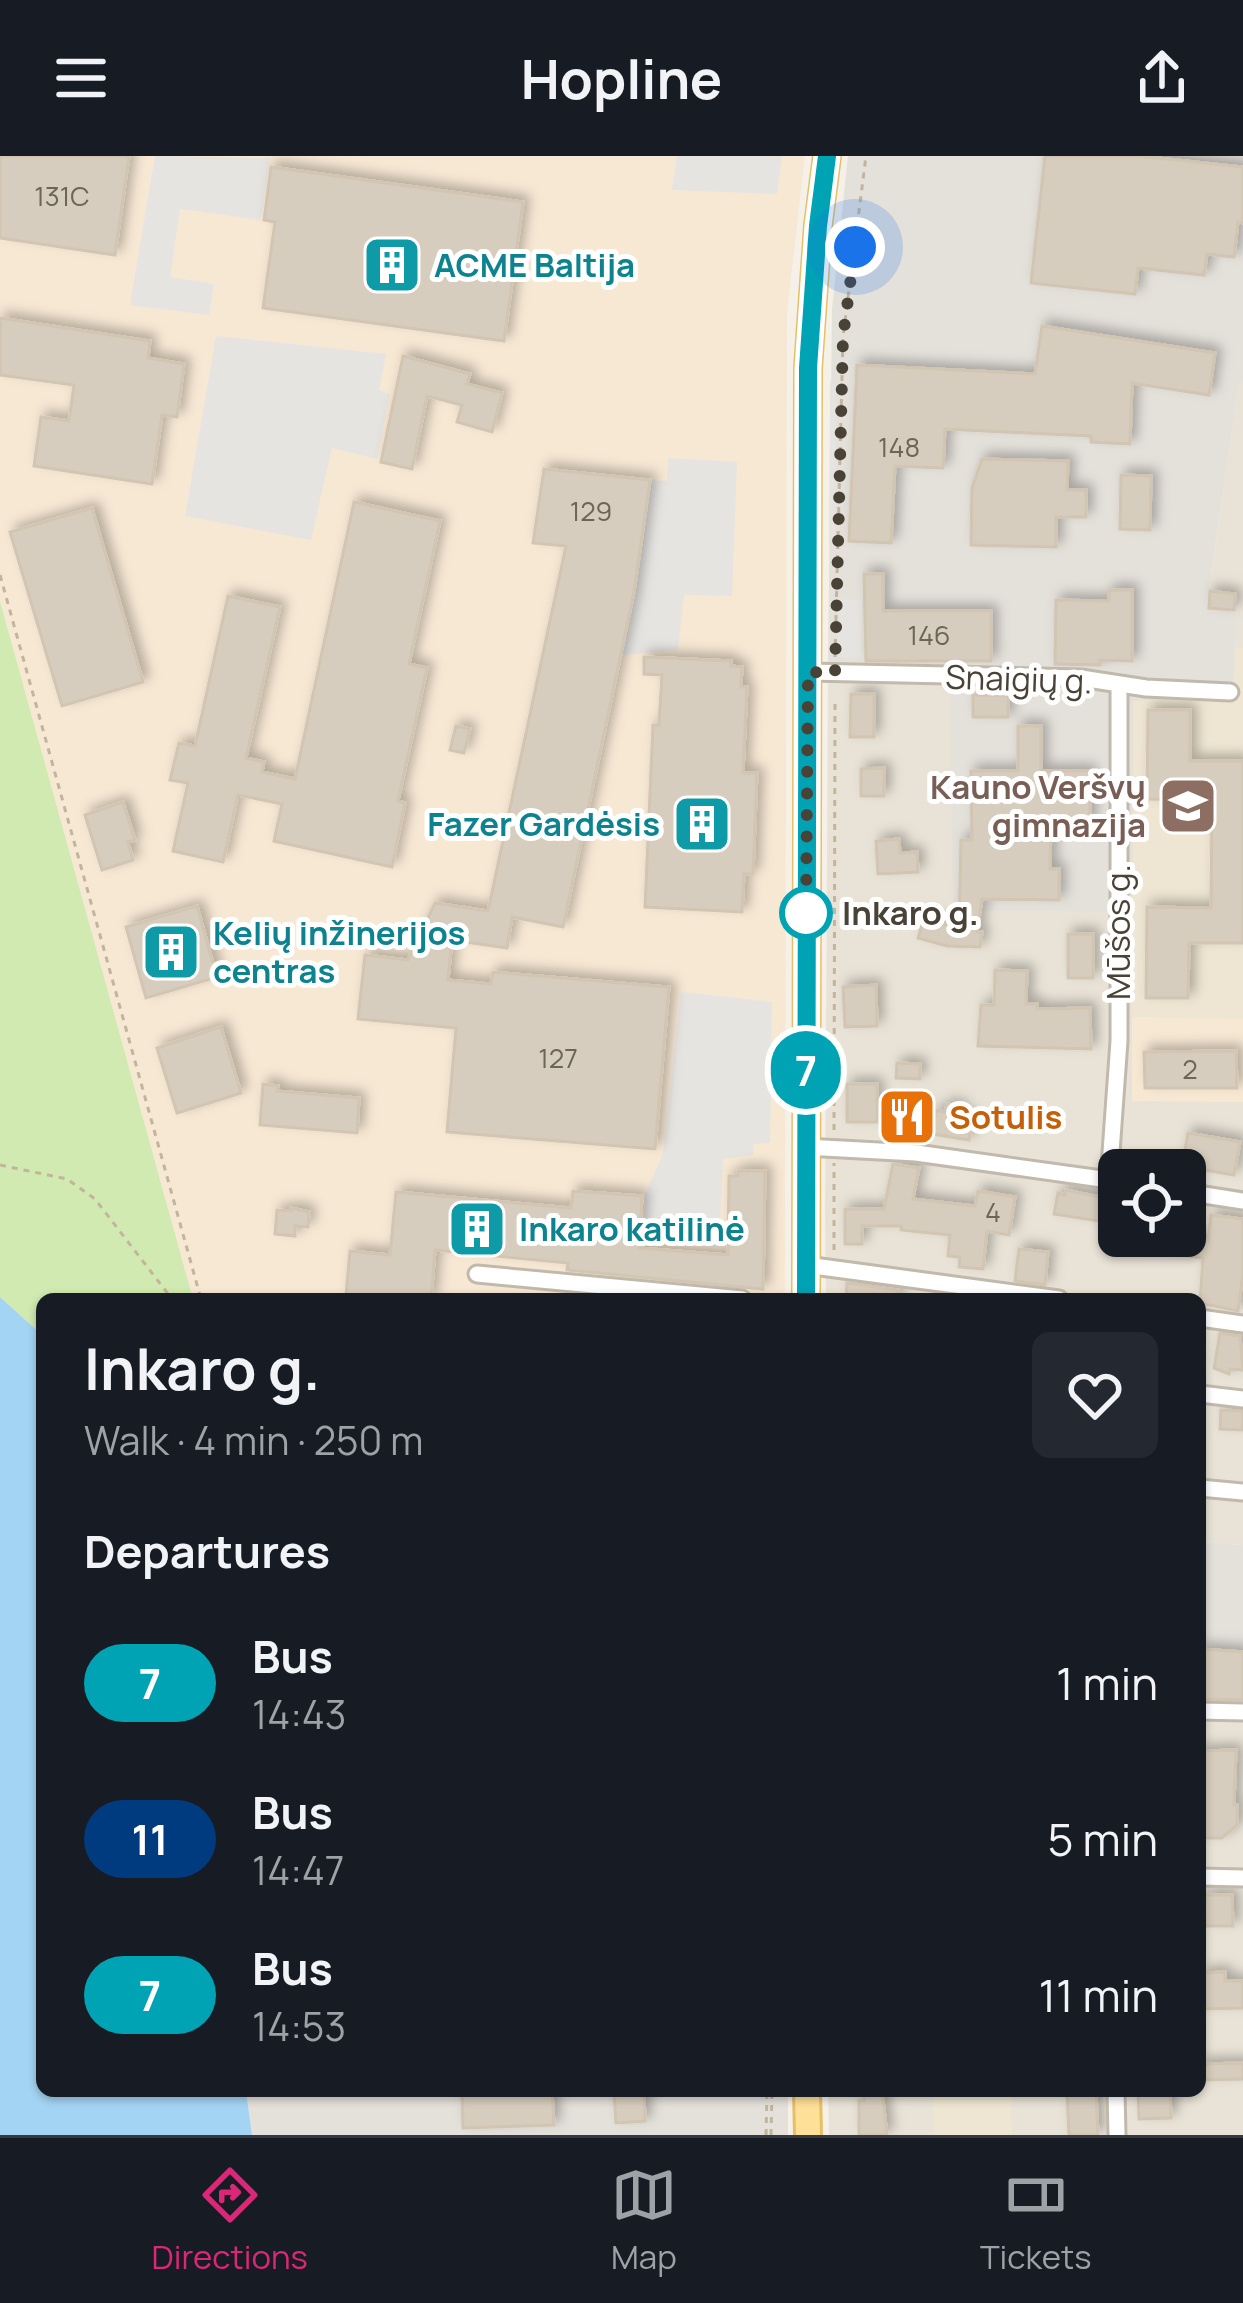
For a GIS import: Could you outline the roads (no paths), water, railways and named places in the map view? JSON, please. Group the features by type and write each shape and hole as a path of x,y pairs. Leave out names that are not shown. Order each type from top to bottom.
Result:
{"main road":[{"path":"806,1293 808,368 827,156"},
{"path":"807,2097 808,2135"}],"street":[{"name":"Snaigių g.","path":"808,672 1081,678 1230,692"},
{"name":"Mūšos g.","path":"1115,1149 1119,685"},
{"path":"806,1147 916,1153 1098,1178"},
{"path":"1206,1195 1243,1201"},
{"path":"806,1265 1014,1293"},
{"path":"477,1274 678,1293"},
{"path":"1206,1319 1243,1324"},
{"path":"1206,1395 1243,1399"},
{"path":"1206,1489 1243,1492"},
{"path":"1206,1711 1243,1712"},
{"path":"1206,1877 1243,1878"},
{"path":"1116,2097 1117,2135"}],"water":[{"path":"0,1297 36,1330 36,2097 247,2097 252,2135 0,2135"}],"place":[{"name":"ACME Baltija","path":"392,265"},
{"name":"Kauno Veršvų gimnazija","path":"1188,806"},
{"name":"Fazer Gardėsis","path":"702,824"},
{"name":"Inkaro g.","path":"806,913"},
{"name":"Kelių inžinerijos centras","path":"171,952"},
{"name":"Sotulis","path":"907,1117"},
{"name":"Inkaro katilinė","path":"477,1229"}]}
